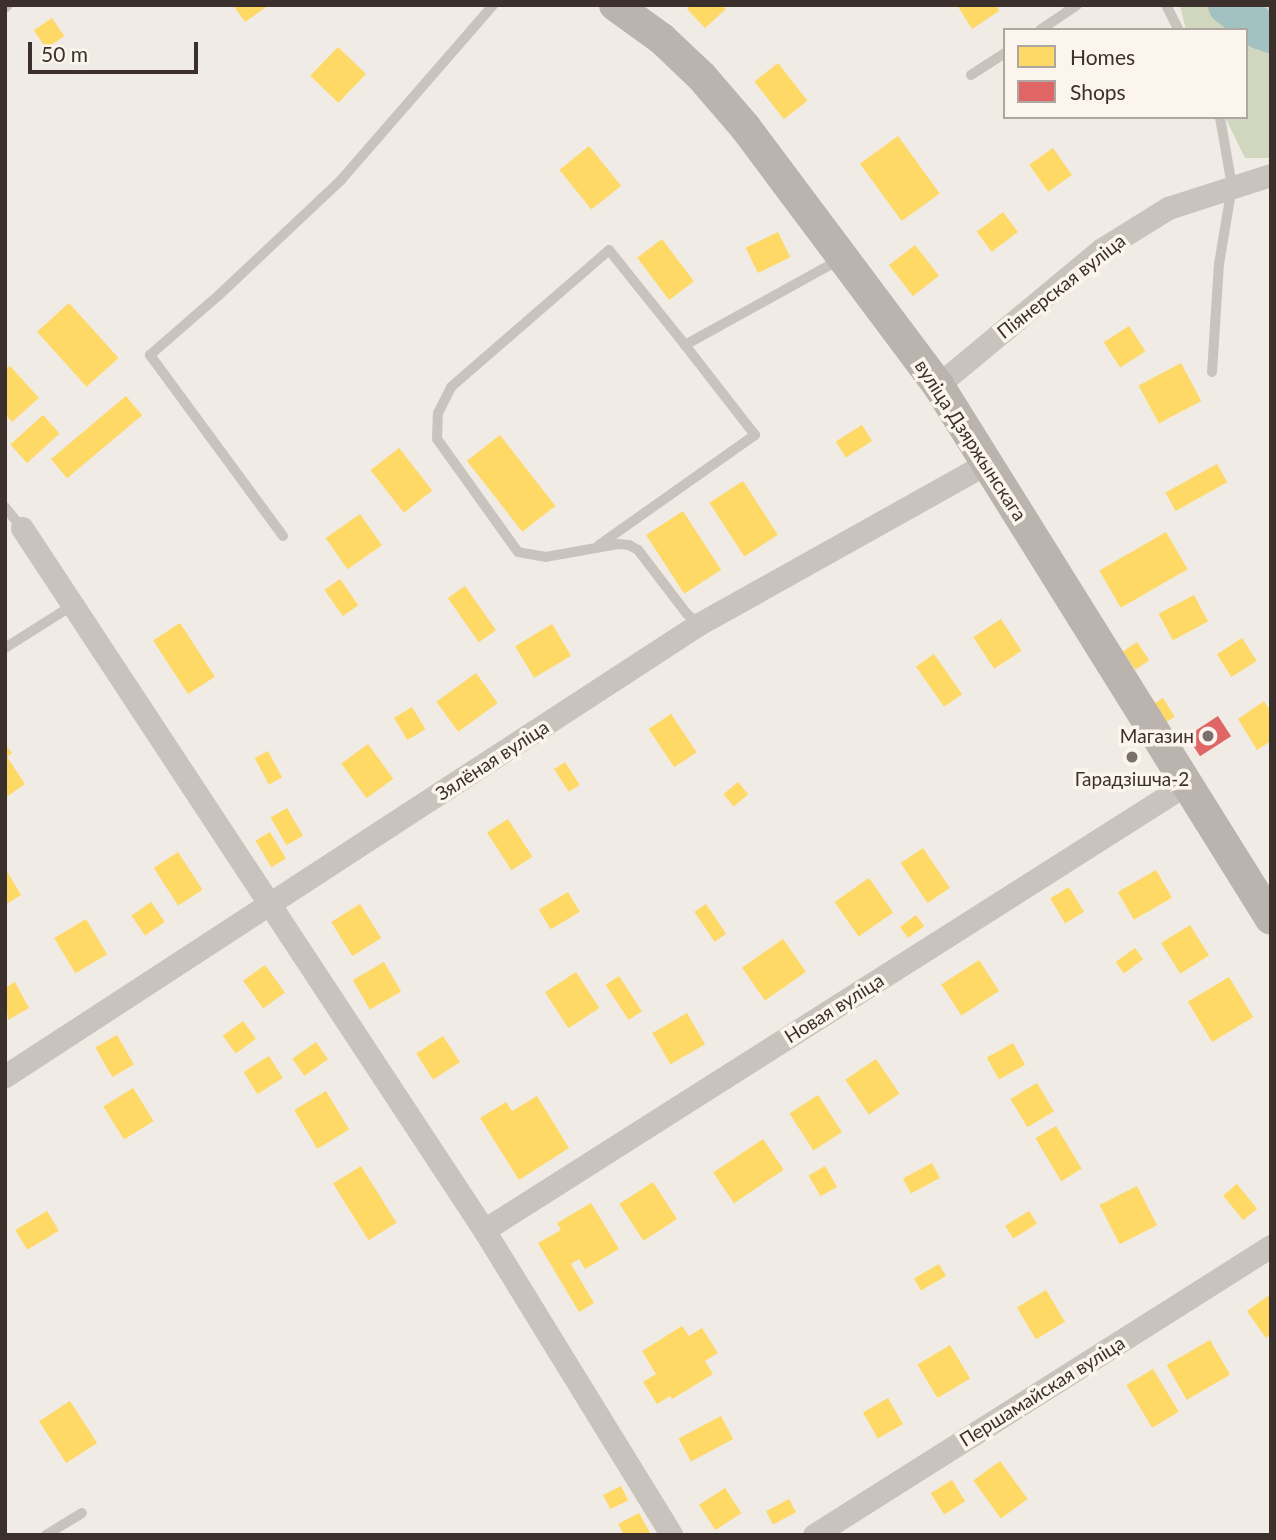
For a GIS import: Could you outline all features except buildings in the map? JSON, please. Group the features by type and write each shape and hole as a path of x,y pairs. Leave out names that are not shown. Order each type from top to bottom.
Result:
{"street":[{"name":"вуліца Дзяржынскага","path":"615,5 662,39 702,76 746,127 938,385 989,462 1185,785 1271,919"},
{"name":"Піянерская вуліца","path":"938,385 1102,249 1168,208 1271,175"},
{"name":"Зялёная вуліца","path":"5,1076 271,906 699,624 989,462"},
{"path":"22,528 484,1230 672,1535"},
{"name":"Новая вуліца","path":"484,1230 1185,785"},
{"name":"Першамайская вуліца","path":"814,1535 1271,1247"}],"lane":[{"path":"283,536 150,355 219,295 341,180 493,5"},
{"path":"1043,28 1077,5"},
{"path":"1166,5 1178,28"},
{"path":"971,75 1003,54"},
{"path":"1212,372 1219,264 1231,186 1220,119"},
{"path":"595,548 755,435 608,250 451,387 438,412 437,439 519,552 546,557 618,544 638,550 687,614 699,624"},
{"path":"685,345 845,257"},
{"path":"5,508 22,528"},
{"path":"5,648 73,605"},
{"path":"46,1535 82,1513"}],"green space":[{"path":"1180,5 1271,5 1271,158 1245,158 1226,119 1248,119 1248,28 1186,28"}],"waterway":[{"path":"1228,5 1260,29 1271,33"}],"place":[{"name":"Магазин","path":"1208,736"},
{"name":"Гарадзішча-2","path":"1132,757"}]}
